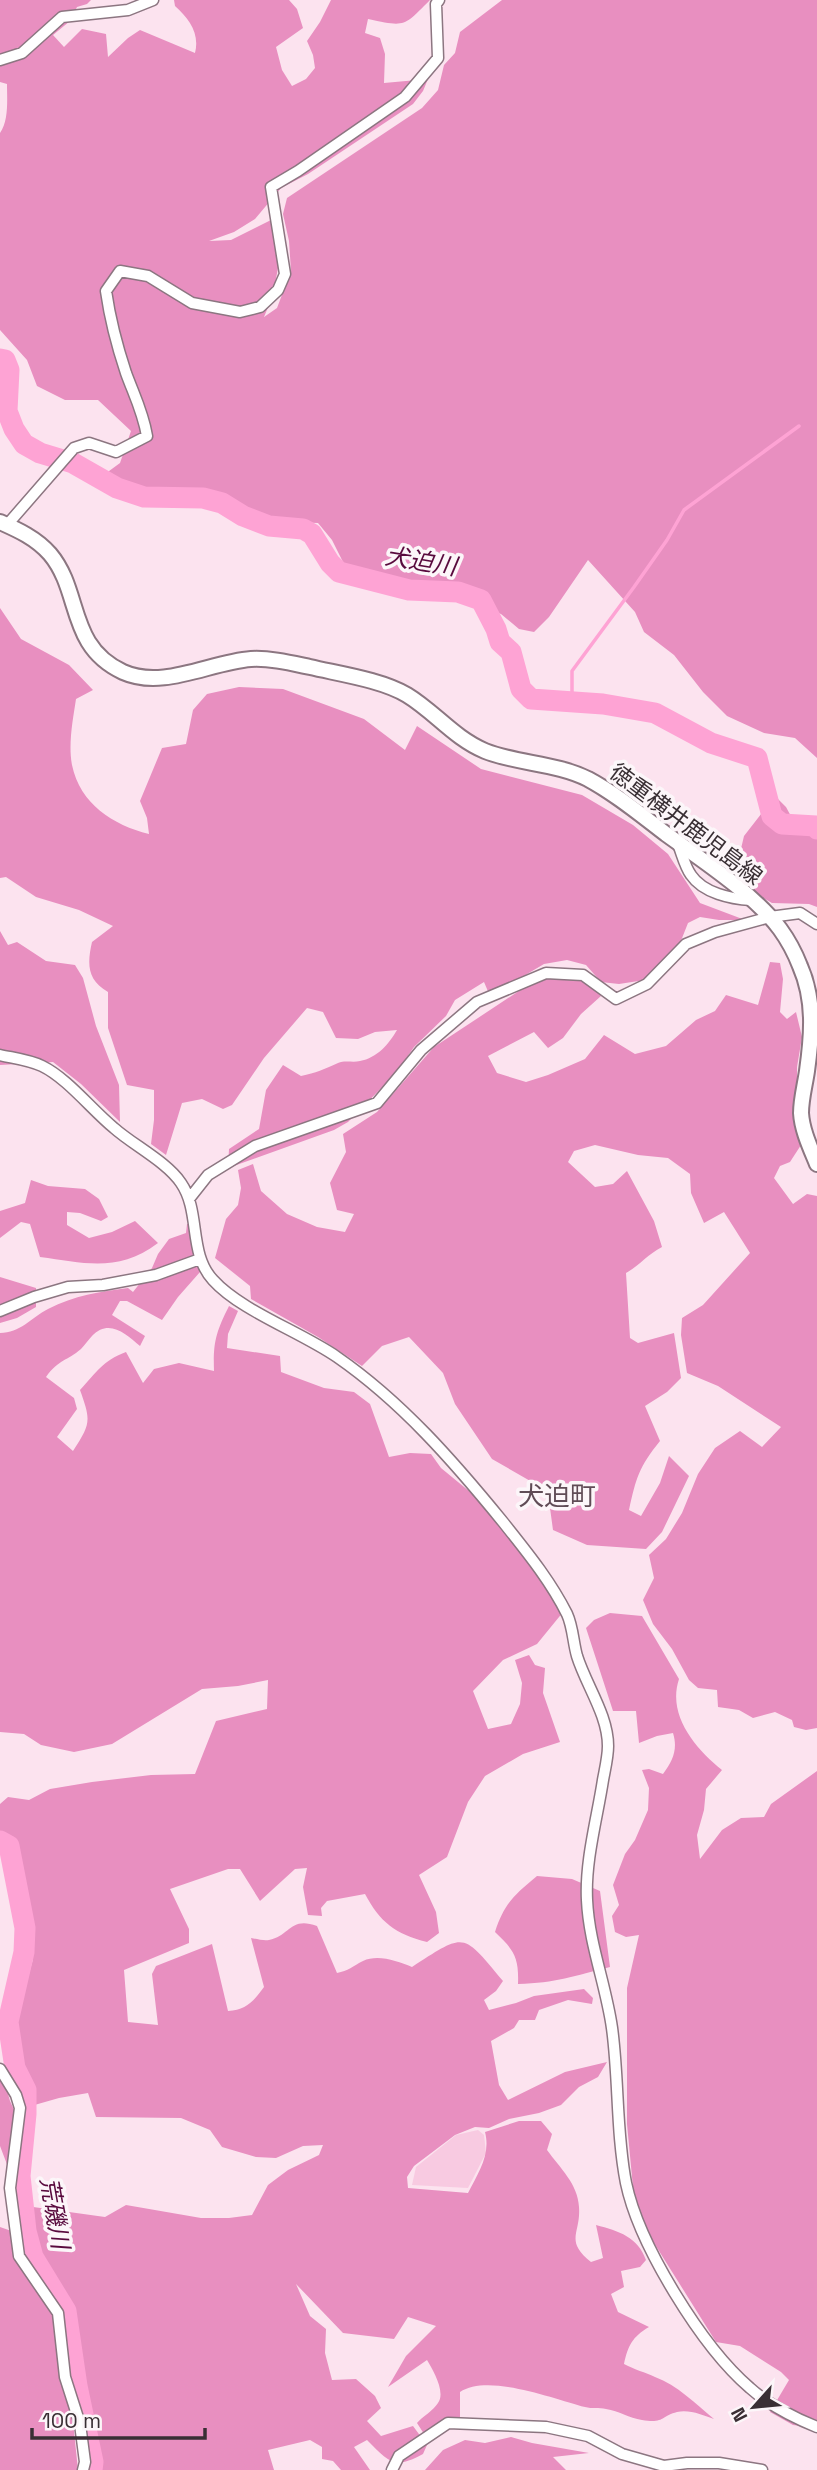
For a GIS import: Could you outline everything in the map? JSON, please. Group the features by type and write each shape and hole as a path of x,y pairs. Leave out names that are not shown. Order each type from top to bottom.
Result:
{"main road":[{"name":"徳重横井鹿児島線","path":"4,524 34,539 50,554 62,575 77,621 92,648 101,658 122,671 136,677 162,677 253,659 279,661 397,689 421,704 453,733 470,743 508,758 563,770 586,779 677,841 751,900 780,929 814,992 812,1033 801,1113 817,1164"}],"street":[{"path":"0,60 23,53 62,17 128,10 153,0"},
{"path":"4,524 74,448 89,443 116,452 147,436 143,412 127,374 110,319 106,291 120,271 148,276 192,303 240,312 260,307 278,290 285,274 271,187 405,97 438,58 436,4 439,0"},
{"path":"189,1199 208,1175 255,1146 377,1103 421,1050 477,1002 546,973 583,975 616,999 647,984 686,944 715,932 769,917 800,913 817,924"},
{"path":"0,1055 42,1066 112,1127 171,1172 181,1182 189,1199 200,1259 203,1268 216,1283 235,1298 334,1355 375,1386 420,1427 471,1483 539,1567 569,1618 577,1655 604,1723 608,1746 590,1859 587,1897 592,1939 611,2018 616,2054 619,2131 626,2184 636,2217 669,2284 718,2354 746,2385 766,2402 817,2427"},
{"path":"0,1311 68,1287 103,1285 156,1275 200,1259"},
{"path":"0,2069 16,2095 20,2108 10,2188 19,2256 58,2313 65,2377 80,2424 85,2462 83,2470"},
{"path":"392,2470 399,2456 448,2423 467,2423 546,2427 588,2436 622,2454 664,2466 719,2463 762,2470"}],"shaded area":[{"path":"0,0 91,0 77,7 70,21 53,35 64,47 82,29 106,34 108,57 140,30 195,53 195,33 189,21 175,6 174,0 289,0 297,9 303,28 276,47 282,70 292,86 306,79 315,68 307,41 331,0 430,0 403,23 368,19 365,33 380,38 385,54 384,83 428,79 413,104 308,174 281,188 255,219 234,232 209,241 231,240 271,220 282,246 273,295 264,317 277,308 291,271 289,241 283,214 287,198 422,108 438,90 444,65 455,53 460,32 502,0 817,0 817,758 795,738 764,733 727,716 703,692 674,655 644,632 635,612 588,560 549,617 534,632 519,629 501,614 403,581 360,572 344,564 332,540 318,523 289,522 265,517 227,496 150,491 117,481 105,474 120,463 131,431 98,400 65,400 37,386 27,360 0,330 0,133 6,116 7,84 0,82"},
{"path":"0,608 21,639 69,665 93,690 76,699 72,723 72,765 76,779 90,802 123,825 149,834 147,818 140,801 162,748 186,744 193,710 207,694 239,687 283,689 364,719 405,750 417,726 481,769 582,795 633,825 668,854 700,903 745,920 700,917 688,923 673,961 645,980 619,984 601,982 586,965 567,960 544,964 490,996 484,982 455,1000 446,1016 414,1047 396,1073 348,1122 334,1130 228,1168 229,1149 259,1129 266,1090 283,1065 301,1076 341,1062 357,1062 382,1050 397,1030 375,1032 358,1039 336,1038 323,1012 307,1008 264,1058 232,1105 223,1109 202,1099 182,1103 166,1155 151,1144 154,1090 127,1085 108,1028 108,992 96,982 90,971 92,942 113,926 79,910 36,897 6,877 0,878"},
{"path":"775,796 786,807 793,820 817,829 817,907 809,904 772,903 746,888 740,853 744,836"},
{"path":"0,931 8,945 17,942 46,961 75,965 83,978 96,1026 119,1085 120,1122 81,1084 53,1062 0,1065"},
{"path":"770,962 780,963 783,979 780,1012 787,1019 796,1012 802,1037 797,1067 797,1121 801,1145 790,1162 780,1166 774,1178 793,1204 807,1194 817,1196 817,1728 806,1730 794,1727 792,1720 775,1712 753,1718 739,1710 718,1707 717,1690 698,1688 689,1680 672,1649 653,1624 643,1600 654,1578 649,1555 666,1539 682,1513 698,1474 715,1448 740,1431 762,1447 781,1427 718,1386 687,1373 681,1335 682,1318 703,1305 750,1253 724,1212 704,1223 691,1193 690,1174 668,1158 638,1155 595,1145 574,1151 568,1162 595,1187 613,1184 627,1171 654,1221 662,1247 626,1273 630,1338 638,1343 674,1333 681,1378 667,1392 645,1406 660,1441 639,1473 629,1510 641,1516 660,1483 669,1456 689,1476 662,1532 646,1549 587,1545 553,1530 550,1508 539,1486 492,1459 455,1404 443,1373 409,1337 382,1346 362,1366 251,1299 250,1286 215,1258 226,1219 238,1205 241,1188 238,1170 253,1164 261,1191 287,1214 317,1227 345,1232 354,1214 337,1210 330,1183 346,1152 343,1134 377,1112 434,1047 534,981 569,975 592,985 601,996 581,1014 563,1038 548,1048 534,1032 488,1056 497,1073 526,1082 585,1059 604,1035 635,1054 666,1046 696,1020 715,1011 726,995 758,1005"},
{"path":"31,1180 48,1186 85,1189 99,1199 108,1217 101,1221 80,1213 67,1212 67,1225 89,1238 112,1232 135,1221 158,1243 129,1259 101,1264 40,1257 30,1224 21,1222 0,1238 0,1211 25,1203"},
{"path":"187,1224 200,1225 200,1272 162,1320 127,1301 120,1301 112,1315 145,1336 140,1346 117,1330 105,1328 98,1331 81,1349 55,1367 46,1377 74,1398 77,1409 57,1437 73,1451 87,1422 80,1390 105,1363 118,1355 126,1352 143,1383 154,1369 179,1363 214,1371 216,1337 221,1323 229,1306 238,1311 228,1334 227,1348 280,1356 281,1372 324,1388 354,1392 370,1404 389,1457 410,1453 431,1454 441,1468 475,1496 526,1557 561,1593 568,1606 537,1644 503,1660 473,1691 488,1729 511,1724 520,1704 522,1683 515,1660 529,1655 535,1665 545,1668 543,1693 560,1742 523,1754 485,1776 468,1802 447,1857 419,1875 436,1912 439,1933 427,1942 390,1926 365,1894 327,1901 321,1908 322,1916 308,1915 303,1887 307,1868 295,1869 260,1901 240,1869 228,1869 170,1889 189,1929 189,1943 124,1970 128,2022 158,2025 152,1974 156,1966 212,1944 228,2011 244,2007 253,2001 264,1987 251,1938 276,1938 301,1923 317,1926 337,1973 375,1958 412,1967 443,1948 462,1942 479,1953 503,1981 496,1991 484,2000 489,2010 534,1996 584,1989 593,1998 592,2004 568,2000 539,2010 535,2020 519,2020 514,2028 491,2041 499,2085 508,2100 565,2072 607,2062 598,2077 579,2087 561,2105 509,2119 489,2128 475,2127 455,2135 414,2166 407,2177 408,2188 468,2193 485,2156 485,2132 519,2121 541,2121 552,2134 547,2150 568,2177 578,2199 578,2248 591,2262 603,2258 596,2225 633,2240 646,2260 640,2267 621,2271 624,2287 611,2294 618,2312 649,2327 632,2342 624,2364 663,2380 714,2419 682,2411 659,2420 642,2420 521,2389 487,2385 460,2392 460,2426 449,2426 426,2437 417,2423 436,2406 440,2398 438,2381 427,2360 388,2387 406,2356 436,2326 408,2317 394,2339 343,2333 296,2284 310,2316 326,2329 325,2353 332,2380 356,2379 375,2396 381,2408 367,2421 381,2436 413,2426 427,2445 423,2454 405,2462 392,2461 367,2440 354,2447 370,2470 341,2470 333,2461 322,2459 322,2447 310,2440 268,2450 274,2470 90,2470 85,2411 76,2357 74,2312 52,2287 26,2206 105,2217 126,2205 201,2218 252,2215 268,2185 288,2170 319,2155 323,2145 303,2146 276,2158 256,2157 222,2147 210,2130 181,2118 96,2117 88,2093 31,2106 20,2093 12,2065 20,2007 33,1959 21,1928 27,1898 19,1884 16,1854 0,1849 0,1804 8,1797 29,1800 50,1789 92,1782 151,1775 195,1774 216,1721 267,1709 268,1680 202,1689 112,1744 74,1752 41,1745 24,1734 0,1732 0,1333 19,1328 48,1309 78,1297 128,1288 133,1292 152,1268 169,1239 186,1233"},
{"path":"0,1277 36,1288 36,1307 17,1318 0,1323"},
{"path":"610,1613 642,1616 679,1679 677,1705 686,1730 702,1752 722,1770 706,1789 697,1835 700,1859 722,1830 741,1818 764,1817 771,1804 817,1771 817,2428 793,2425 770,2412 789,2380 740,2346 716,2342 649,2235 634,2198 627,2124 627,1988 639,1935 626,1937 615,1932 612,1916 619,1905 613,1885 625,1854 635,1840 648,1810 649,1788 642,1770 649,1769 663,1774 672,1760 675,1744 673,1733 639,1743 636,1711 613,1711 586,1628 594,1620"},
{"path":"537,1876 572,1879 600,1891 610,1967 554,1981 518,1984 514,1955 495,1932 511,1901"},
{"path":"0,2066 10,2101 22,2127 13,2180 0,2146"},
{"path":"478,2130 484,2135 486,2153 468,2188 412,2185 416,2167 456,2135"},
{"path":"0,2227 20,2234 22,2271 50,2308 64,2336 78,2470 0,2470"},
{"path":"511,2437 589,2453 553,2457 566,2470 425,2470 443,2450 465,2440 485,2443"}],"waterway":[{"name":"犬迫川","path":"0,359 5,360 9,370 7,411 24,444 40,453 73,463 117,488 144,497 203,498 222,503 243,516 269,526 303,529 312,534 330,563 339,572 409,590 458,592 481,600 500,642 511,652 521,689 531,699 603,704 655,713 711,743 757,758 772,816 782,824 816,826 817,829"},
{"path":"572,703 572,671 667,540 684,510 799,426"},
{"name":"荒磯川","path":"0,1841 9,1846 25,1928 24,1952 8,2022 15,2068 26,2090 20,2176 26,2231 33,2257 66,2311 77,2386 93,2462 92,2470"}],"district":[{"name":"犬迫町","path":"557,1496"}]}
